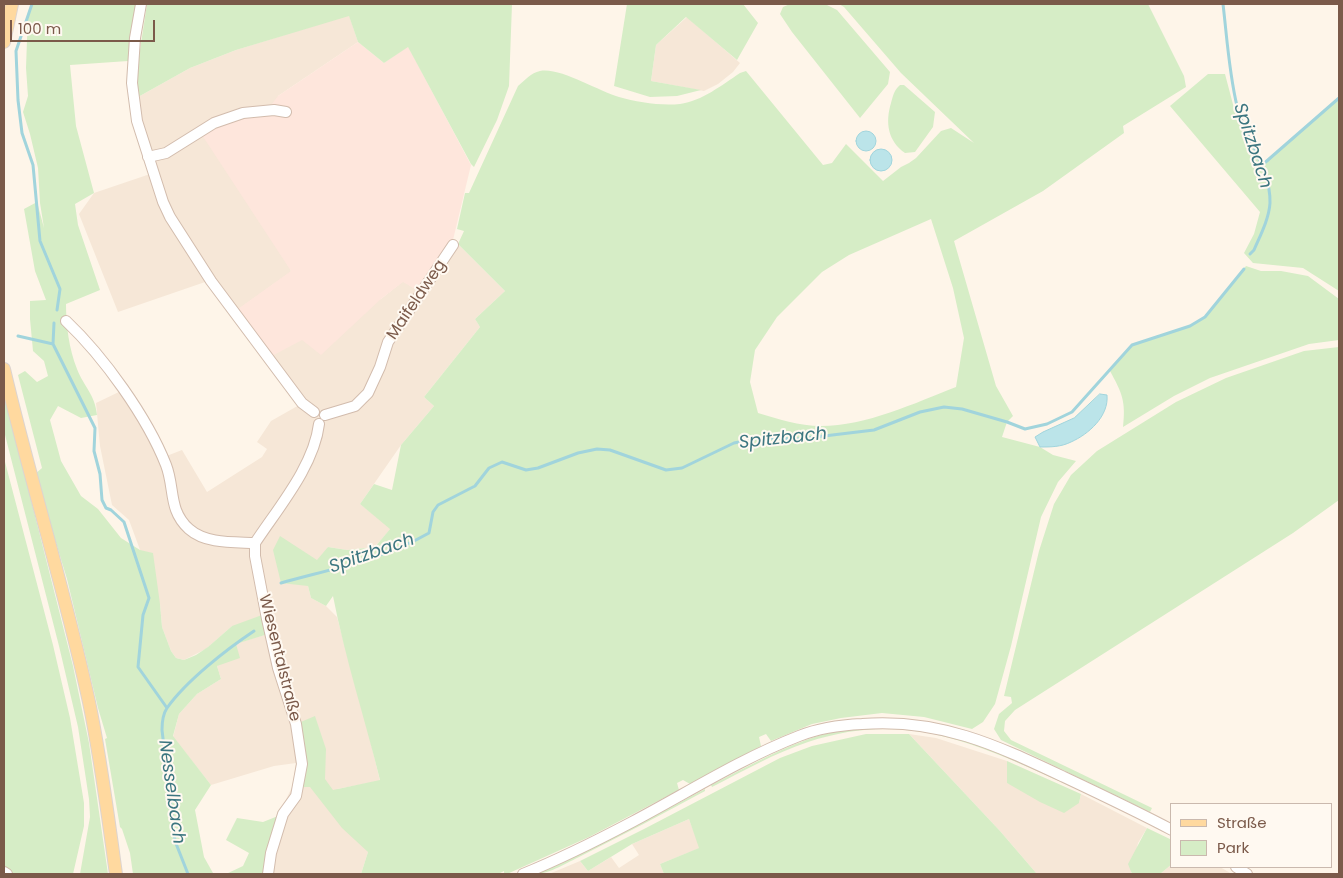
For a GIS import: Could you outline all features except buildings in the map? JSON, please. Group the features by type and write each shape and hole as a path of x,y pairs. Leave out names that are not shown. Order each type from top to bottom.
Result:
{"main road":[{"path":"4,42 12,4"},
{"path":"4,368 19,436 51,550 89,703 116,874"}],"street":[{"path":"141,4 135,38 132,83 138,121 163,202 170,217 211,281 302,403 314,412 321,411 325,415 324,422 319,424"},
{"path":"148,157 166,153 214,123 243,113 274,110 286,112"},
{"name":"Maifeldweg","path":"325,415 355,406 368,393 380,367 388,342 453,245"},
{"path":"66,321 80,334 129,397 167,466 178,517 190,530 206,538 221,542 255,544 310,456 317,439 319,424"},
{"path":"314,412 312,420 319,424"},
{"name":"Wiesentalstraße","path":"255,544 255,556 269,628 278,668 296,724 302,764 296,796 283,814 271,853 268,874"},
{"path":"523,874 631,822 757,755 801,735 842,725 870,723 889,722 924,726 951,731 984,741 1085,786 1170,829"}],"shaded area":[{"path":"349,15 358,42 278,96 291,272 236,311 381,299 403,281 420,292 458,244 505,291 475,319 480,327 424,397 434,406 401,445 360,504 391,528 375,547 347,550 328,547 308,586 311,598 326,606 337,617 380,781 337,789 368,852 361,874 270,874 280,812 292,787 296,763 274,766 211,785 173,737 179,714 197,694 221,679 217,666 235,644 267,634 232,626 206,649 184,660 176,658 171,651 162,627 160,604 129,520 112,505 100,446 96,403 123,390 164,457 182,450 207,492 262,457 267,449 257,442 271,421 301,404 208,281 118,312 79,214 94,193 156,172 141,121 138,97 190,68 236,50"},
{"path":"687,17 740,63 733,72 718,84 704,91 651,81 656,45"},
{"path":"358,42 384,63 408,46 471,165 452,244 420,292 403,282 381,299 321,355 302,340 270,357 235,311 291,271 200,132 268,109 278,96"},
{"path":"909,734 936,738 1007,761 1007,783 1079,803 1081,794 1147,828 1138,843 1132,874 1037,874 1000,831"},
{"path":"689,819 700,848 660,864 664,874 549,874 580,861 588,871 611,857 619,868 639,855 632,844"},
{"path":"1170,866 1170,868 1222,868 1232,874 1160,874"}],"green space":[{"path":"32,4 136,4 128,61 70,65 76,126 94,193 75,204 78,225 100,290 66,304 67,320 74,361 92,396 97,415 81,418 58,406 50,420 61,461 81,496 98,509 121,538 140,550 153,553 162,627 171,651 176,658 184,660 196,655 232,626 262,615 268,634 236,644 240,658 217,666 221,679 197,694 179,714 173,736 211,785 195,810 204,857 213,873 226,874 133,874 130,853 120,827 105,739 107,738 67,579 35,474 42,468 18,375 25,371 37,382 48,376 44,361 33,351 30,301 46,300 35,271 24,209 37,202 44,228 38,168 23,112 28,96 26,68 28,12"},
{"path":"147,4 512,4 509,86 497,120 474,167 408,47 384,63 358,42 349,16 236,50 190,68 138,97 136,76"},
{"path":"627,4 743,4 758,23 737,60 686,17 656,45 651,81 701,90 677,96 650,97 614,86"},
{"path":"790,4 825,4 837,10 890,72 888,84 860,118 780,14 783,7"},
{"path":"839,4 1148,4 1184,76 1186,87 1123,126 1124,133 1043,191 954,241 996,386 1013,416 1007,422 1002,437 1040,447 1053,455 1076,461 1058,482 1041,517 1011,646 995,704 983,722 972,729 924,717 882,713 812,724 771,741 766,734 759,737 761,746 690,784 683,780 677,783 679,790 589,837 507,874 504,874 504,871 498,874 361,874 368,852 342,828 310,787 298,787 296,724 315,716 326,749 325,779 333,790 380,780 343,642 333,596 326,606 311,598 308,586 281,583 273,550 280,536 317,560 328,547 347,550 375,547 390,529 360,504 374,484 392,490 401,445 434,406 424,397 480,327 475,319 505,291 458,244 464,231 457,229 465,193 469,193 518,86 534,73 548,71 568,76 626,99 657,104 680,104 704,96 746,71 823,165 832,163 846,144 883,181 916,158 941,131 951,128 974,143 901,73 844,7","holes":["931,219 953,288 964,338 956,387 873,418 838,425 805,425 758,413 750,382 755,350 777,317 822,272 849,255"]},
{"path":"1208,74 1225,74 1235,112 1261,166 1339,98 1339,291 1303,268 1253,263 1244,253 1254,234 1260,212 1170,106"},
{"path":"900,85 904,85 935,112 933,127 915,152 905,153 895,143 889,131 889,110 894,93"},
{"path":"1246,266 1261,271 1281,271 1308,276 1339,299 1339,340 1309,344 1210,378 1174,396 1123,427 1124,410 1122,398 1118,385 1110,371 1132,345 1190,326 1205,317"},
{"path":"1339,347 1339,500 1293,533 1015,710 1005,721 1004,731 1011,740 1152,808 1150,812 1001,740 994,729 999,714 1012,703 1011,697 1004,696 1039,551 1054,504 1071,475 1097,451 1176,402 1226,378 1304,351"},
{"path":"4,393 73,666 89,743 108,874 80,874 90,817 78,727 4,431"},
{"path":"4,458 70,718 84,803 84,826 73,874 4,874"},
{"path":"863,727 915,727 984,746 1081,789 1081,791 981,748 949,738 916,731 882,729 846,732 808,742 771,757 712,787 711,785 792,745 826,734"},
{"path":"866,734 909,734 1000,831 1037,874 664,874 660,864 699,848 689,819 632,844 588,871 580,861 780,758 812,746"},
{"path":"1007,761 1081,794 1079,803 1064,813 1007,783"},
{"path":"705,789 705,791 553,870 535,874 633,827"},
{"path":"283,814 268,874 226,874 243,866 249,853 226,840 237,818 263,822"},
{"path":"1147,828 1170,839 1170,866 1160,874 1132,874 1128,864"}],"water":[{"path":"866,131 873,134 876,141 873,148 866,151 859,148 856,141 859,134"},
{"path":"881,149 889,152 892,160 889,168 881,171 873,168 870,160 873,152"},
{"path":"1100,394 1107,395 1107,403 1101,417 1091,429 1078,439 1067,444 1040,447 1035,437 1074,418"}],"waterway":[{"path":"32,4 16,51 18,100 22,133 33,165 40,241 60,289 57,310"},
{"name":"Spitzbach","path":"1223,4 1234,94 1241,118 1262,166 1269,191 1270,203 1266,221 1254,250 1250,254"},
{"path":"1261,166 1339,98"},
{"name":"Spitzbach","path":"281,583 376,557 429,533 433,512 438,505 475,486 489,468 502,462 526,470 538,468 578,453 597,449 610,450 666,470 682,468 734,443 759,438 799,439 874,430 920,412 944,407 962,409 1025,429 1047,424 1072,412 1132,345 1190,326 1205,317 1244,269"},
{"path":"54,323 53,344 95,428 94,451 100,474 102,500 106,508 124,522 149,598 143,615 138,667 167,708"},
{"path":"18,336 53,344"},
{"name":"Nesselbach","path":"188,874 175,841 162,730 164,715 167,708 185,687 220,656 254,631"}]}
